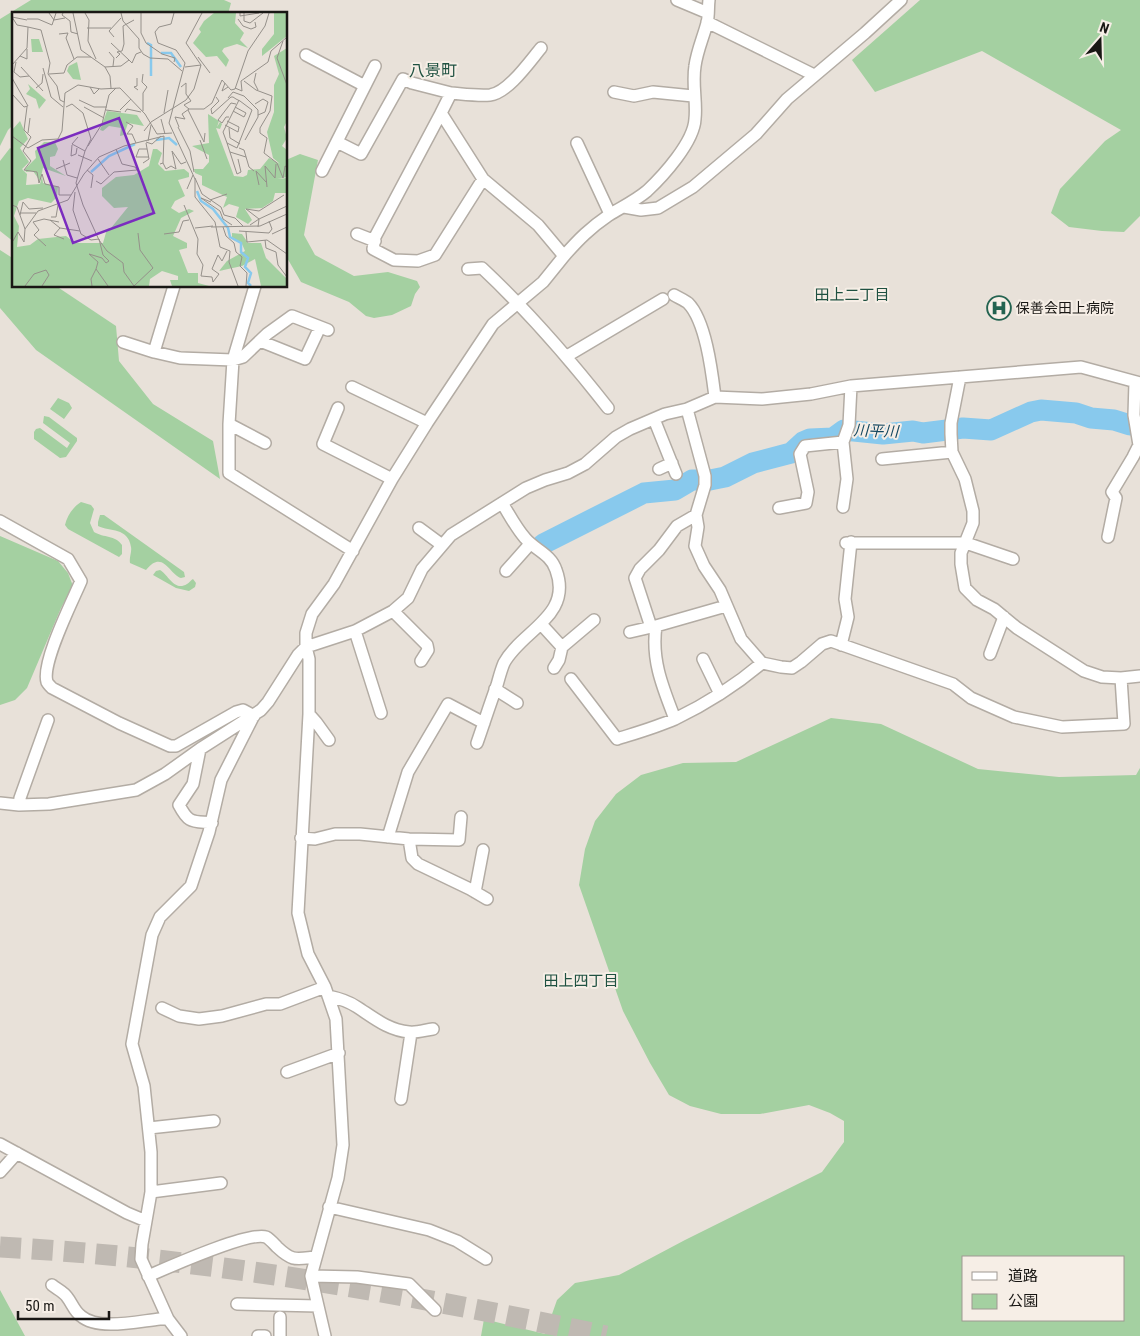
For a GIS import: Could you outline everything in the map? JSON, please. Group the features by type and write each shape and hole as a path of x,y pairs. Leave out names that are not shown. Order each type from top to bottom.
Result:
{"street":[{"path":"677,0 814,76"},
{"path":"325,1336 311,1276 338,1178 343,1145 336,1019 308,954 298,913 309,714 309,659 306,647 306,633 312,614 334,584 392,479 493,324 543,282 584,232 610,214 631,203 648,190 668,168 688,140 696,118 693,75 696,57 708,18 709,0"},
{"path":"624,207 642,210 658,208 693,187 756,134 786,99 866,33 901,0"},
{"path":"337,142 361,154 403,78 412,83 451,93 491,95 498,93 506,87 541,48"},
{"path":"306,55 365,86"},
{"path":"322,171 375,66"},
{"path":"614,92 634,96 653,92 694,96"},
{"path":"451,93 375,240 374,250 394,260 418,261 435,255 483,179"},
{"path":"441,113 483,179 538,225 564,256"},
{"path":"577,143 610,214"},
{"path":"357,234 375,240"},
{"path":"468,269 482,268 520,303 567,356 608,408"},
{"path":"154,352 173,288"},
{"path":"254,288 233,360 229,424 229,473 353,551"},
{"path":"674,295 688,304 702,332 710,360 715,397"},
{"path":"567,356 662,299"},
{"path":"123,342 180,358 233,360 243,357 260,341 292,316 324,328 305,359 260,341"},
{"path":"0,803 20,805 49,804 136,790 166,774 200,749 254,716 268,702 298,655 306,647 355,630 393,611 408,598 422,570 451,534 526,488 568,473 585,464 616,437 630,429 665,414 687,409 715,397 762,399 811,394 850,386 1081,367 1090,368 1137,383 1134,415 1139,445 1112,492 1116,498 1108,538"},
{"path":"960,377 951,428 952,452 965,478 973,511 973,523 961,553 965,588 977,600 994,609 1084,671 1102,677 1140,676"},
{"path":"843,507 847,479 846,433 850,386"},
{"path":"352,387 427,423"},
{"path":"338,408 323,444 392,479"},
{"path":"687,409 705,481 696,514 698,528 695,546 704,566 720,590 742,639 762,663 781,668 792,668 822,644 831,641 953,684 971,698 1014,717 1062,727 1124,724 1121,678"},
{"path":"654,419 674,468 659,468"},
{"path":"229,424 265,443"},
{"path":"779,508 806,503 808,492 800,454 805,446 846,433"},
{"path":"882,459 952,452"},
{"path":"477,743 504,663 519,644 555,608 559,594 559,579 556,568 546,554 523,537 502,503"},
{"path":"675,719 658,673 654,649 654,627 635,578 640,569 659,550 677,526 696,514"},
{"path":"0,521 68,559 81,581 55,641 49,661 47,673 48,682 52,688 118,723 170,746 176,746 236,712 243,710 254,716"},
{"path":"420,528 442,545"},
{"path":"841,644 848,616 845,599 849,543 966,543 1013,560"},
{"path":"506,571 530,544"},
{"path":"630,632 726,606"},
{"path":"393,611 427,645 428,650 421,661"},
{"path":"990,654 1004,617"},
{"path":"554,668 559,660 562,647 594,620"},
{"path":"541,624 562,647"},
{"path":"355,630 381,713"},
{"path":"703,659 720,694"},
{"path":"571,679 617,739 675,719 745,678 762,663"},
{"path":"495,689 517,703"},
{"path":"388,837 408,772 448,704 484,723"},
{"path":"309,714 329,740"},
{"path":"181,1336 168,1320 142,1259 142,1244 151,1192 149,1128 144,1086 132,1044 152,935 160,916 191,886 212,823 221,780 254,716"},
{"path":"20,805 20,798 48,720"},
{"path":"200,749 193,784 179,805 184,816 189,820 212,823"},
{"path":"301,838 315,839 335,834 360,834 409,839 459,840 461,817"},
{"path":"409,839 412,858 418,864 487,899"},
{"path":"475,892 484,850"},
{"path":"162,1008 179,1016 199,1018 222,1016 266,1004 280,1004 326,992 356,1006 385,1026 411,1032 432,1029"},
{"path":"402,1099 411,1032"},
{"path":"286,1072 338,1053"},
{"path":"149,1128 214,1121"},
{"path":"0,1144 127,1213 146,1221"},
{"path":"0,1172 17,1153"},
{"path":"151,1192 222,1183"},
{"path":"329,1207 429,1230 457,1241 486,1259"},
{"path":"148,1276 209,1251 258,1236 267,1237 288,1257 294,1259 316,1257"},
{"path":"311,1276 357,1277 410,1284 435,1310"},
{"path":"52,1285 66,1295 74,1309 82,1317 92,1322 109,1325 160,1319 168,1320"},
{"path":"237,1304 318,1306"},
{"path":"280,1317 280,1336"},
{"path":"258,1336 265,1336"}],"green space":[{"path":"31,0 224,0 231,3 229,12 12,12 12,126 0,146 0,19"},
{"path":"920,0 1140,0 1140,216 1124,232 1069,227 1051,213 1060,189 1105,141 1121,130 982,51 875,92 852,60"},
{"path":"10,148 12,150 12,240 0,231 0,161"},
{"path":"300,154 318,160 304,235 315,255 354,276 388,272 417,281 420,287 415,294 411,306 392,315 374,318 366,316 349,302 301,282 288,259 288,159"},
{"path":"0,250 12,258 12,288 59,288 116,326 119,361 153,404 213,441 220,479 36,350 0,308"},
{"path":"58,398 69,403 72,408 64,419 50,409"},
{"path":"44,416 49,417 77,438 77,441 66,457 60,458 34,439 34,432 40,428 67,448 70,443 43,423"},
{"path":"81,502 91,505 94,509 90,523 94,532 113,538 122,545 122,554 119,557 68,529 65,525 75,506"},
{"path":"100,515 104,515 184,572 185,577 177,576 161,562 152,564 146,570 130,563 131,549 126,536 118,531 98,526"},
{"path":"0,536 58,561 68,573 73,586 61,608 27,688 15,700 0,705"},
{"path":"160,570 178,586 187,584 193,579 196,583 195,587 189,591 176,588 153,575 156,571"},
{"path":"831,718 881,724 978,769 1059,777 1136,775 1140,768 1140,1336 481,1336 484,1319 545,1334 557,1300 575,1283 619,1275 822,1172 844,1142 844,1121 809,1105 760,1114 721,1114 690,1106 669,1095 623,1011 579,885 585,849 595,821 616,794 641,775 683,763 736,762"},
{"path":"0,1290 25,1336 0,1336"}],"waterway":[{"name":"川平川","path":"543,544 644,493 675,490 692,480 710,480 725,477 753,463 791,453 803,442 810,439 833,438 844,430 883,434 913,431 923,433 963,428 991,430 1031,412 1041,410 1076,413 1091,418 1140,425"}],"tunnel":[{"path":"0,1247 77,1252 153,1260 305,1280 456,1306 606,1336"}],"place":[{"name":"保善会田上病院","path":"999,308"}],"district":[{"name":"八景町","path":"433,70"},
{"name":"田上二丁目","path":"852,295"},
{"name":"田上四丁目","path":"581,981"}]}
